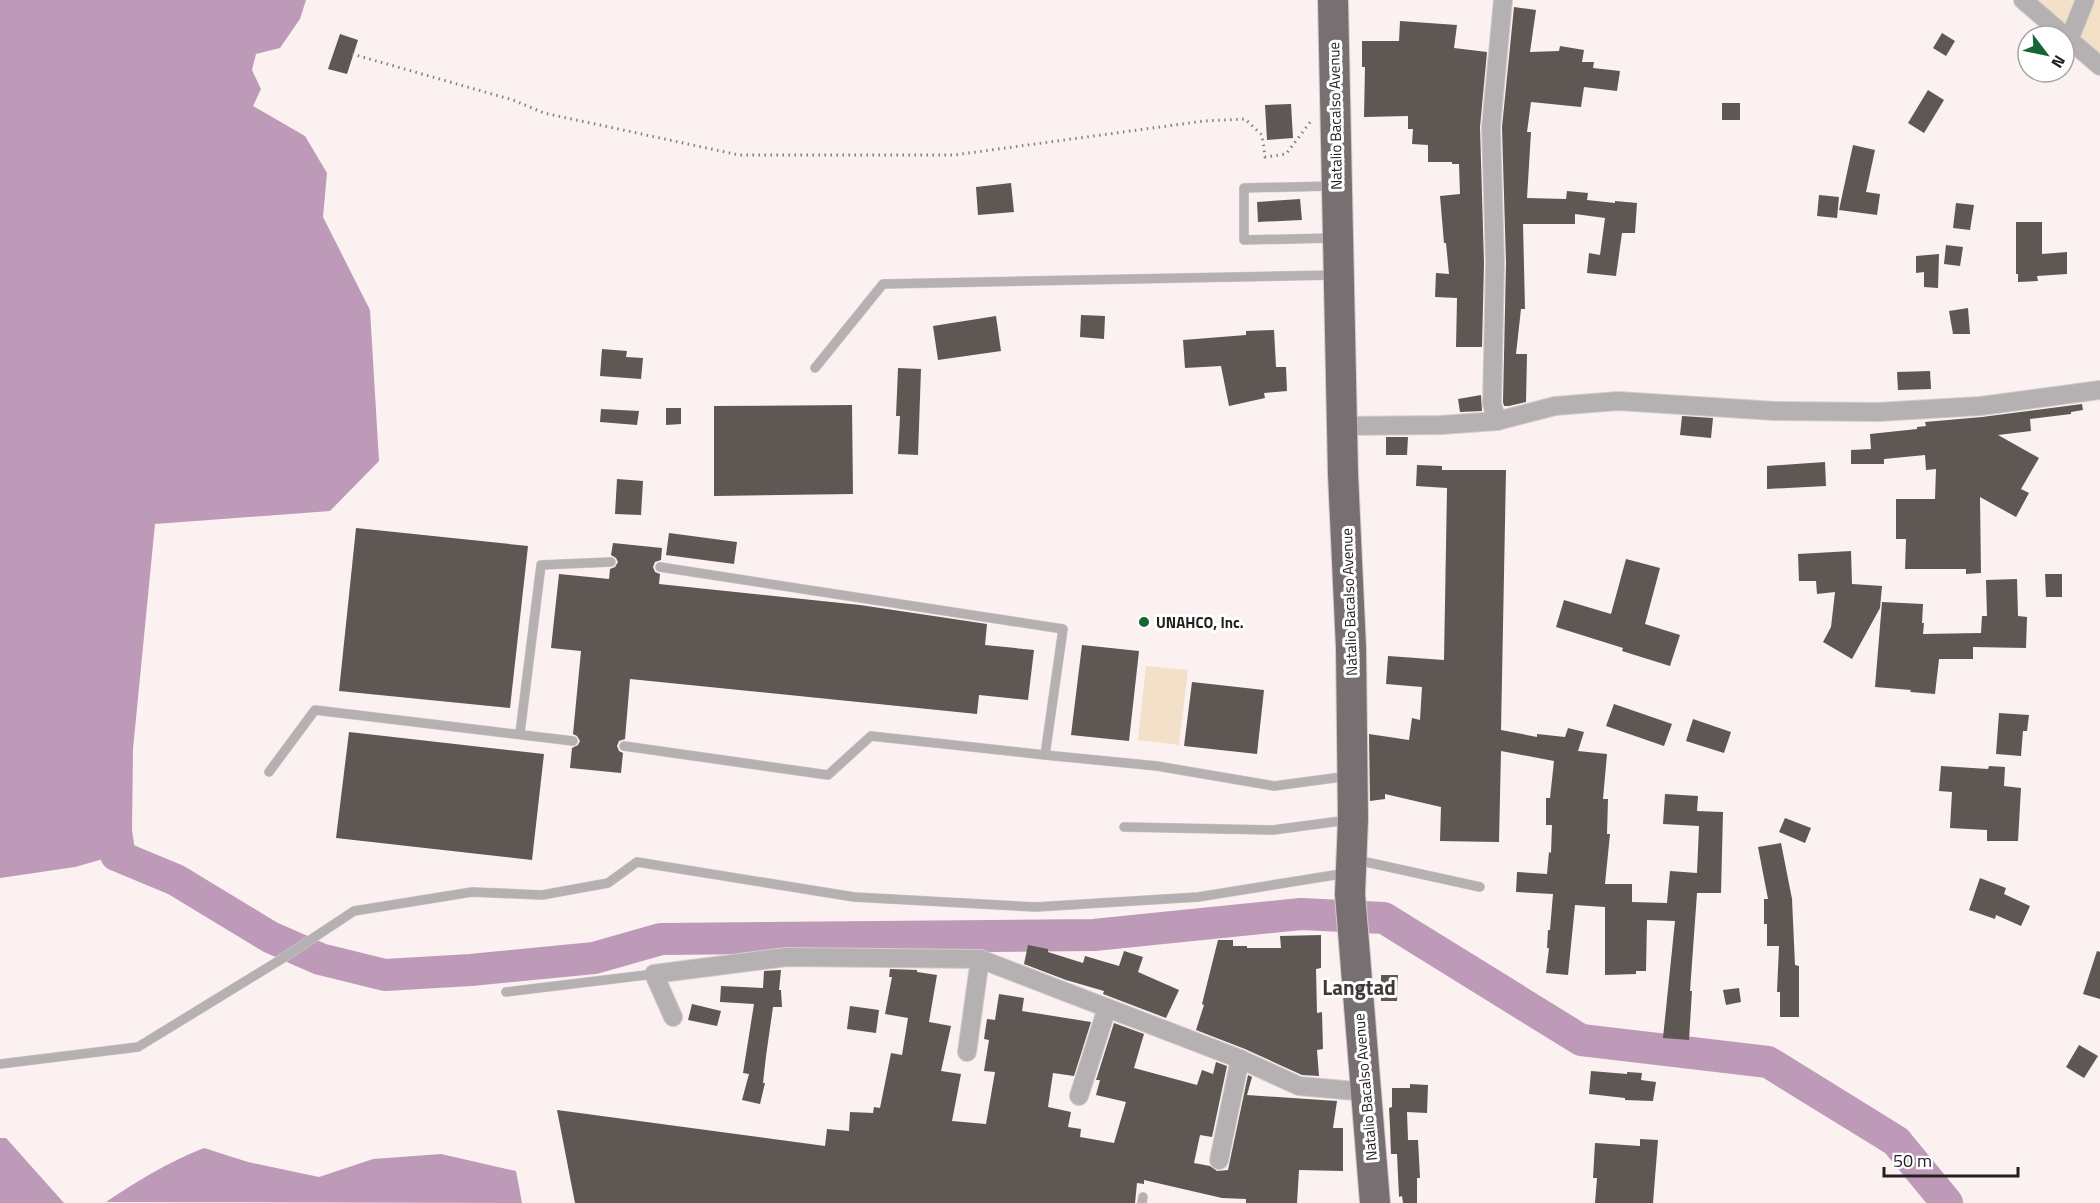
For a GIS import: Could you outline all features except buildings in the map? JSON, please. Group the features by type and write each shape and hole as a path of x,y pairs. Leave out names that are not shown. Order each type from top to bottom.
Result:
{"highway":[{"name":"Natalio Bacalso Avenue","path":"1333,0 1342,426 1351,648 1352,939 1375,1203"}],"street":[{"path":"1497,421 1492,404 1495,263 1491,126 1503,0"},
{"path":"2023,0 2051,24"},
{"path":"2075,24 2085,0"},
{"path":"2076,46 2100,66"},
{"path":"1342,426 1441,425 1497,421 1555,406 1617,401 1775,411 1878,412 1981,406 2100,390"},
{"path":"673,1017 654,974 787,957 980,959 1240,1059 1299,1086 1367,1092"},
{"path":"967,1052 980,959"},
{"path":"1079,1096 1107,1008"},
{"path":"1219,1160 1240,1059"}],"lane":[{"path":"1337,186 1244,188 1244,240 1338,238"},
{"path":"815,368 883,284 1339,275"},
{"path":"520,733 541,565 611,562"},
{"path":"660,567 1063,629 1045,755"},
{"path":"269,772 315,710 573,741"},
{"path":"624,746 828,775 871,736 1157,766 1274,786 1353,775"},
{"path":"1124,827 1273,830 1353,819"},
{"path":"0,1064 138,1047 280,960 354,911 472,892 542,895 608,883 637,862 854,897 1036,907 1198,897 1351,875 1480,887"},
{"path":"506,992 654,974"}],"path":[{"path":"352,54 513,100 544,113 739,154 954,155 1204,121 1245,119 1262,135 1265,157 1286,154 1311,122 1336,126"}],"shaded area":[{"path":"0,0 306,0 300,19 280,48 256,54 252,70 261,89 253,106 305,136 327,173 323,217 370,310 379,461 330,511 155,524 133,749 132,830 135,850 75,867 0,878"},
{"path":"2023,0 2100,0 2100,66 2076,45 2076,24 2051,24"},
{"path":"1146,666 1188,670 1179,745 1138,740"},
{"path":"0,1138 6,1138 64,1203 0,1203"},
{"path":"204,1148 248,1162 319,1177 373,1159 441,1154 516,1171 522,1203 106,1202 153,1172"}],"waterway":[{"path":"116,855 176,880 270,937 320,959 385,975 471,970 594,958 661,939 1094,935 1301,914 1384,918 1581,1040 1768,1062 1896,1141 1947,1203"}],"place":[{"name":"UNAHCO, Inc.","path":"1144,622"}],"district":[{"name":"Langtad","path":"1359,987"}]}
